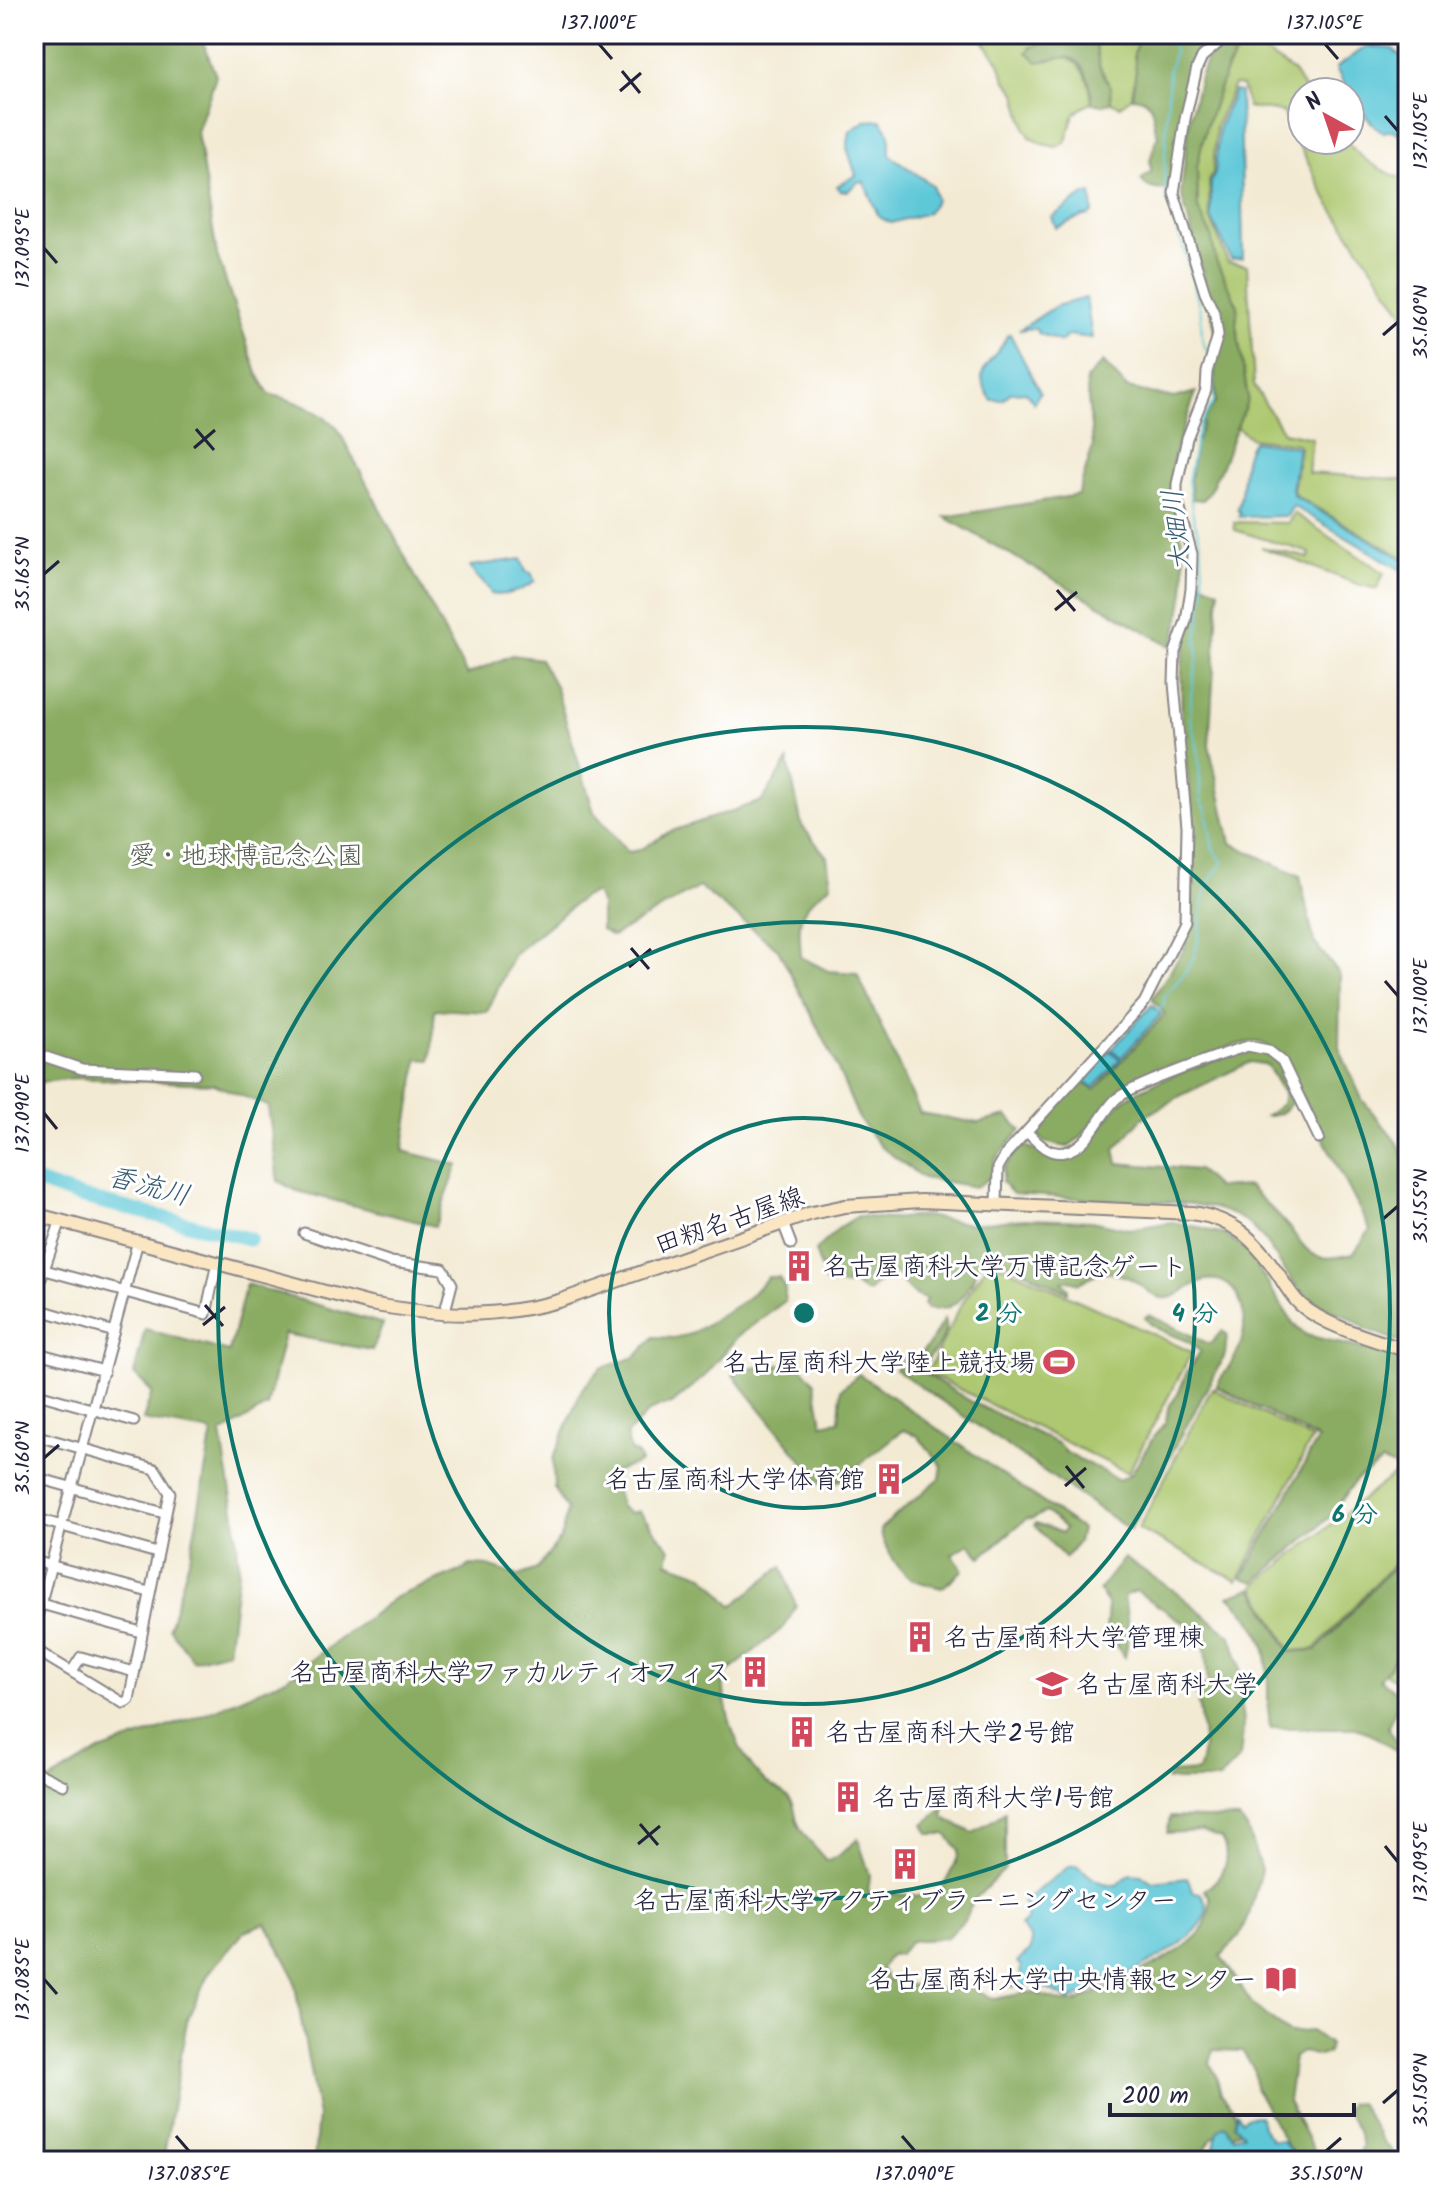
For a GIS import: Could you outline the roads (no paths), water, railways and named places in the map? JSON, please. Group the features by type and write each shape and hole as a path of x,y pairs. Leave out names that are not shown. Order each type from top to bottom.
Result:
{"main road":[{"name":"田籾名古屋線","path":"34,1214 370,1304 444,1315 498,1313 559,1301 783,1223 845,1206 884,1202 997,1204 1192,1213 1223,1220 1242,1231 1265,1255 1301,1305 1347,1329 1408,1351"}],"street":[{"path":"997,1204 1000,1163 1144,1003 1185,922 1187,827 1174,683 1175,652 1186,621 1189,600 1192,554 1177,498 1177,484 1187,438 1206,390 1207,372 1218,335 1215,315 1205,293 1174,193 1185,119 1197,68 1202,57 1229,34"},
{"path":"1027,1132 1049,1150 1061,1152 1074,1148 1123,1094 1248,1046 1268,1050 1282,1061 1319,1138"},
{"path":"34,1053 82,1069 195,1074"},
{"path":"34,1299 61,1220"},
{"path":"783,1223 791,1244"},
{"path":"304,1233 391,1262 443,1269 452,1284 444,1315"},
{"path":"34,1628 37,1603 72,1488 138,1241"},
{"path":"45,1270 206,1314 217,1262"},
{"path":"34,1308 114,1332"},
{"path":"34,1352 104,1371"},
{"path":"34,1393 134,1421"},
{"path":"34,1435 155,1469 170,1493 129,1700 123,1703 34,1649"},
{"path":"34,1477 164,1513"},
{"path":"34,1518 157,1553"},
{"path":"34,1561 149,1592"},
{"path":"37,1603 141,1632"},
{"path":"72,1671 81,1657 134,1672"},
{"path":"34,1771 63,1785"}],"water":[{"path":"1367,46 1393,49 1408,63 1408,139 1393,130 1383,132 1366,117 1366,76 1340,76 1336,68"},
{"path":"1234,91 1240,92 1243,258 1231,259 1211,217 1211,182 1215,173 1219,127"},
{"path":"881,120 890,134 890,155 932,185 936,200 927,213 891,223 879,217 864,182 859,181 848,191 841,191 837,186 856,175 847,148 850,131 865,121"},
{"path":"1086,194 1091,194 1093,212 1056,228 1052,217"},
{"path":"1086,298 1092,338 1068,335 1061,342 1038,333 1035,328 1019,330 1056,306"},
{"path":"1010,334 1040,392 1034,403 1026,392 1010,393 1003,400 992,400 985,389 983,371"},
{"path":"1253,441 1298,447 1292,490 1294,496 1408,562 1408,574 1293,506 1287,516 1238,517 1246,457"},
{"path":"521,559 526,572 531,573 535,581 508,594 491,594 470,566"},
{"path":"1152,1005 1161,1014 1121,1058 1112,1049"},
{"path":"1110,1050 1120,1060 1093,1088 1083,1079"},
{"path":"1076,1865 1094,1879 1117,1885 1130,1874 1141,1875 1153,1882 1187,1878 1193,1892 1200,1893 1206,1909 1200,1925 1160,1957 1073,1999 1035,1986 1011,1987 1020,1980 1021,1967 1017,1962 1030,1951 1031,1938 1020,1926 1026,1921 1027,1908 1022,1902 1070,1866"},
{"path":"1237,2112 1242,2120 1260,2116 1262,2127 1272,2140 1282,2141 1298,2161 1211,2161 1218,2130 1225,2125 1234,2137 1243,2134 1234,2124"}],"waterway":[{"name":"大畑川","path":"1172,34 1174,53 1169,70 1164,179 1167,200 1188,262 1201,314 1202,339 1209,356"},
{"name":"大畑川","path":"1158,1011 1164,1004 1164,996 1185,973 1194,956 1204,896 1223,863 1213,849 1206,809 1201,800 1198,750 1190,718 1204,590 1201,543 1188,481 1199,426 1214,402 1213,365"},
{"name":"香流川","path":"34,1181 74,1195 250,1239"}],"place":[{"name":"名古屋商科大学万博記念ゲート","path":"799,1266"},
{"name":"名古屋商科大学陸上競技場","path":"1059,1362"},
{"name":"名古屋商科大学体育館","path":"889,1479"},
{"name":"名古屋商科大学管理棟","path":"920,1637"},
{"name":"名古屋商科大学ファカルティオフィス","path":"755,1672"},
{"name":"名古屋商科大学","path":"1052,1684"},
{"name":"名古屋商科大学2号館","path":"802,1732"},
{"name":"名古屋商科大学1号館","path":"848,1797"},
{"name":"名古屋商科大学アクティブラーニングセンター","path":"905,1864"},
{"name":"名古屋商科大学中央情報センター","path":"1281,1979"}],"park label":[{"name":"愛・地球博記念公園","path":"246,855"}]}
